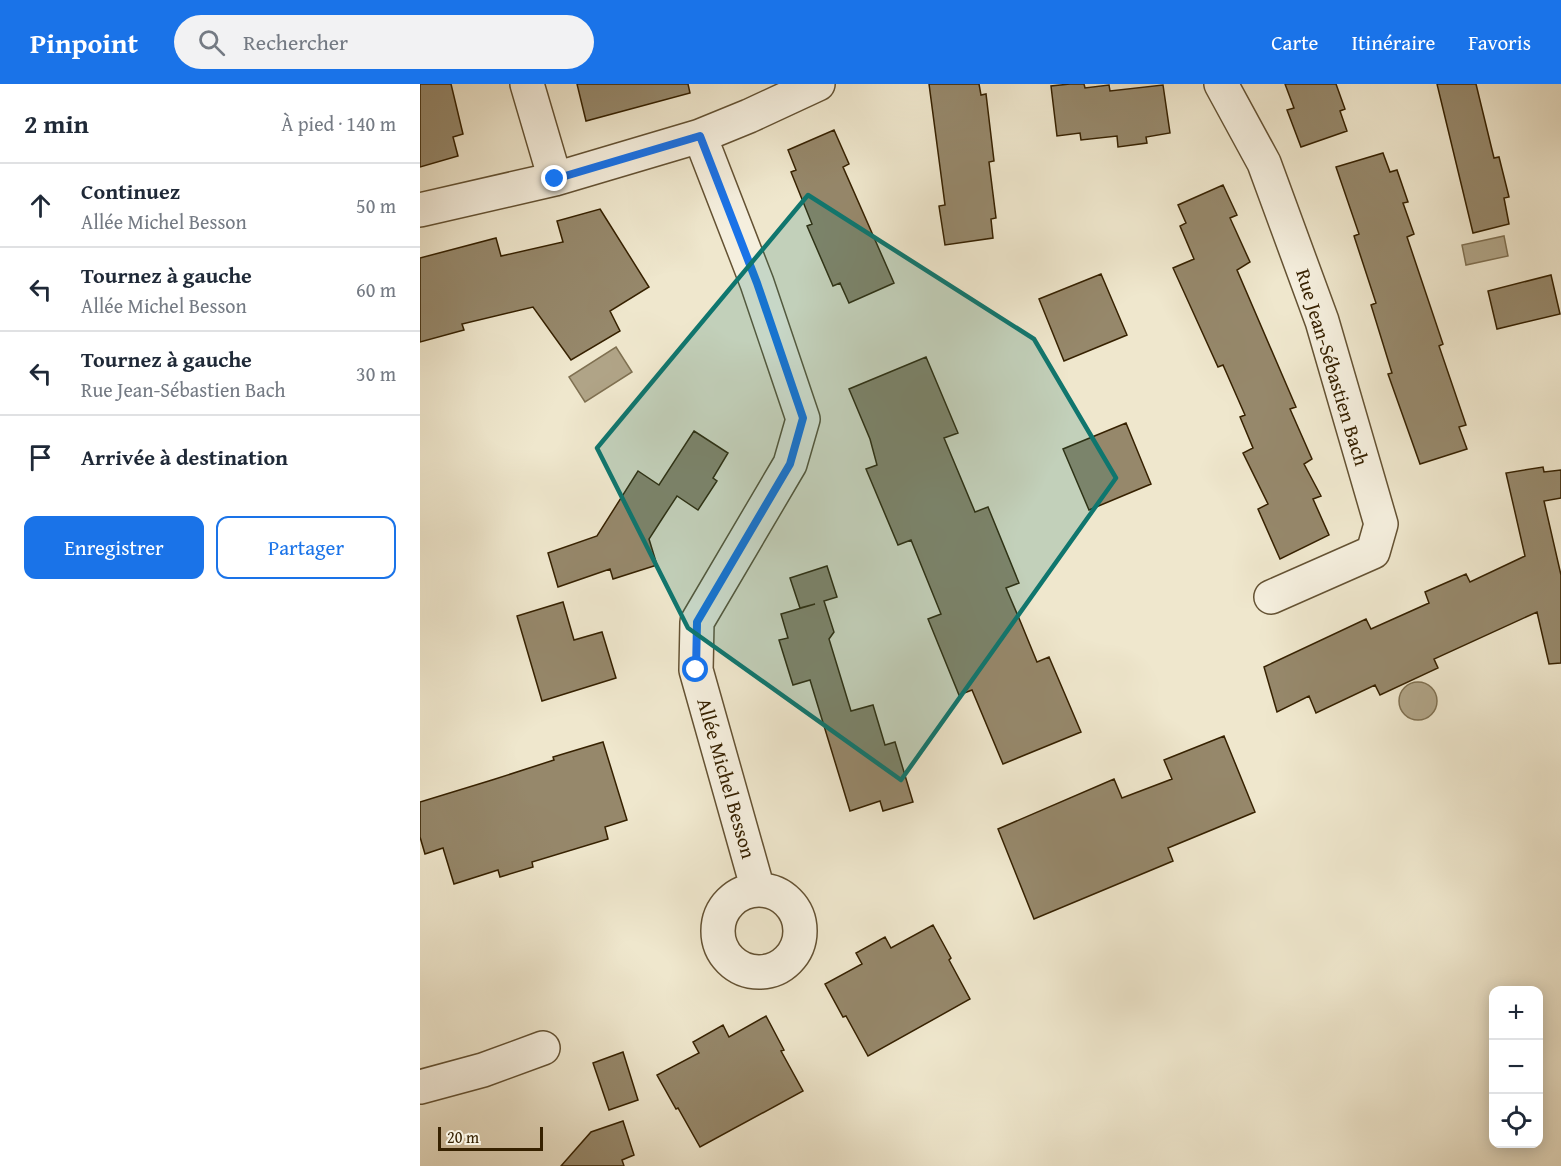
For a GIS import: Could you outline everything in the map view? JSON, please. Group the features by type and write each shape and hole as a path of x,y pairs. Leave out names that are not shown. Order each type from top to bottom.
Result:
{"street":[{"path":"527,84 555,179"},
{"path":"420,210 555,179 700,136 818,84"},
{"name":"Rue Jean-Sébastien Bach","path":"1221,84 1264,163 1318,310 1381,524 1373,552 1271,597"},
{"name":"Allée Michel Besson","path":"700,136 757,283 803,418 790,464 697,622 696,670 758,890"},
{"path":"420,1087 483,1070 543,1048"}],"highlighted area":[{"path":"808,195 1034,339 1116,478 901,780 688,628 597,448"}],"shaded area":[{"path":"1504,236 1508,256 1466,265 1462,245"},
{"path":"616,347 632,372 585,402 569,377"},
{"path":"1418,682 1432,687 1437,701 1432,715 1418,720 1404,715 1399,701 1404,687"}],"building":[{"path":"420,84 451,84 463,134 453,137 458,156 420,167"},
{"path":"577,84 688,84 690,93 586,121"},
{"path":"929,84 979,84 981,95 986,94 994,161 989,162 996,218 991,219 993,238 945,245 939,206 945,205"},
{"path":"1084,84 1085,88 1109,85 1110,91 1163,85 1170,133 1146,137 1147,143 1118,147 1117,136 1081,140 1080,133 1057,136 1051,86"},
{"path":"1285,84 1336,84 1345,109 1340,111 1347,131 1301,147 1287,110 1294,108"},
{"path":"1437,84 1476,84 1494,158 1499,157 1509,197 1504,198 1509,224 1473,233"},
{"path":"834,130 849,164 843,167 894,283 849,303 840,283 833,286 807,226 812,224 791,172 796,170 788,150"},
{"path":"1383,153 1390,172 1397,170 1408,202 1403,203 1414,234 1407,237 1443,344 1439,346 1466,425 1459,427 1467,449 1420,464 1388,374 1392,373 1371,305 1376,303 1354,236 1359,234 1336,167"},
{"path":"1223,185 1237,215 1230,218 1250,262 1237,270 1296,407 1290,409 1312,459 1304,464 1321,496 1313,499 1329,535 1280,559 1258,509 1268,504 1243,453 1253,448 1240,417 1245,415 1223,365 1218,367 1173,268 1194,259 1180,226 1186,223 1178,205"},
{"path":"600,209 649,287 610,311 620,331 571,360 533,307 462,324 464,330 420,342 420,258 496,238 501,256 563,242 557,221"},
{"path":"1101,274 1127,335 1064,361 1039,299"},
{"path":"1551,275 1560,314 1497,329 1488,291"},
{"path":"926,357 958,433 944,438 975,512 988,507 1019,583 1006,588 1037,662 1049,657 1081,732 1003,764 972,690 959,695 928,619 941,614 911,540 898,545 866,469 877,465 870,439 849,389"},
{"path":"1126,423 1151,484 1089,510 1063,449"},
{"path":"694,431 728,453 713,478 717,481 698,510 677,496 649,539 657,565 613,579 610,569 558,587 548,553 597,536 638,471 659,485"},
{"path":"1543,467 1544,472 1561,470 1561,498 1544,501 1561,575 1561,663 1549,664 1537,612 1434,659 1438,668 1380,695 1375,685 1316,713 1309,696 1277,712 1264,667 1366,619 1371,629 1429,603 1425,592 1466,574 1470,582 1525,556 1506,473"},
{"path":"827,566 837,597 824,601 834,632 829,639 851,711 873,705 885,745 895,742 913,802 883,811 880,801 850,811 810,680 793,685 779,640 788,638 781,614 815,604 800,608 790,578"},
{"path":"563,602 574,640 602,632 616,678 542,701 517,616"},
{"path":"1224,736 1255,812 1168,848 1173,861 1034,919 998,829 1114,779 1122,798 1172,779 1164,760"},
{"path":"603,742 627,820 605,827 608,839 532,862 533,867 500,877 498,870 454,884 443,848 425,854 420,837 420,802 554,760 553,757"},
{"path":"933,925 970,999 868,1056 825,984 862,964 856,953 885,937 891,948"},
{"path":"766,1016 784,1050 781,1051 803,1091 700,1147 657,1075 699,1053 693,1042 723,1025 729,1037"},
{"path":"623,1052 638,1100 609,1110 593,1063"},
{"path":"623,1121 634,1155 622,1160 624,1166 561,1166 591,1132"}],"route":[{"path":"555,179 700,136 757,283 803,418 790,464 697,622 696,670"}]}
